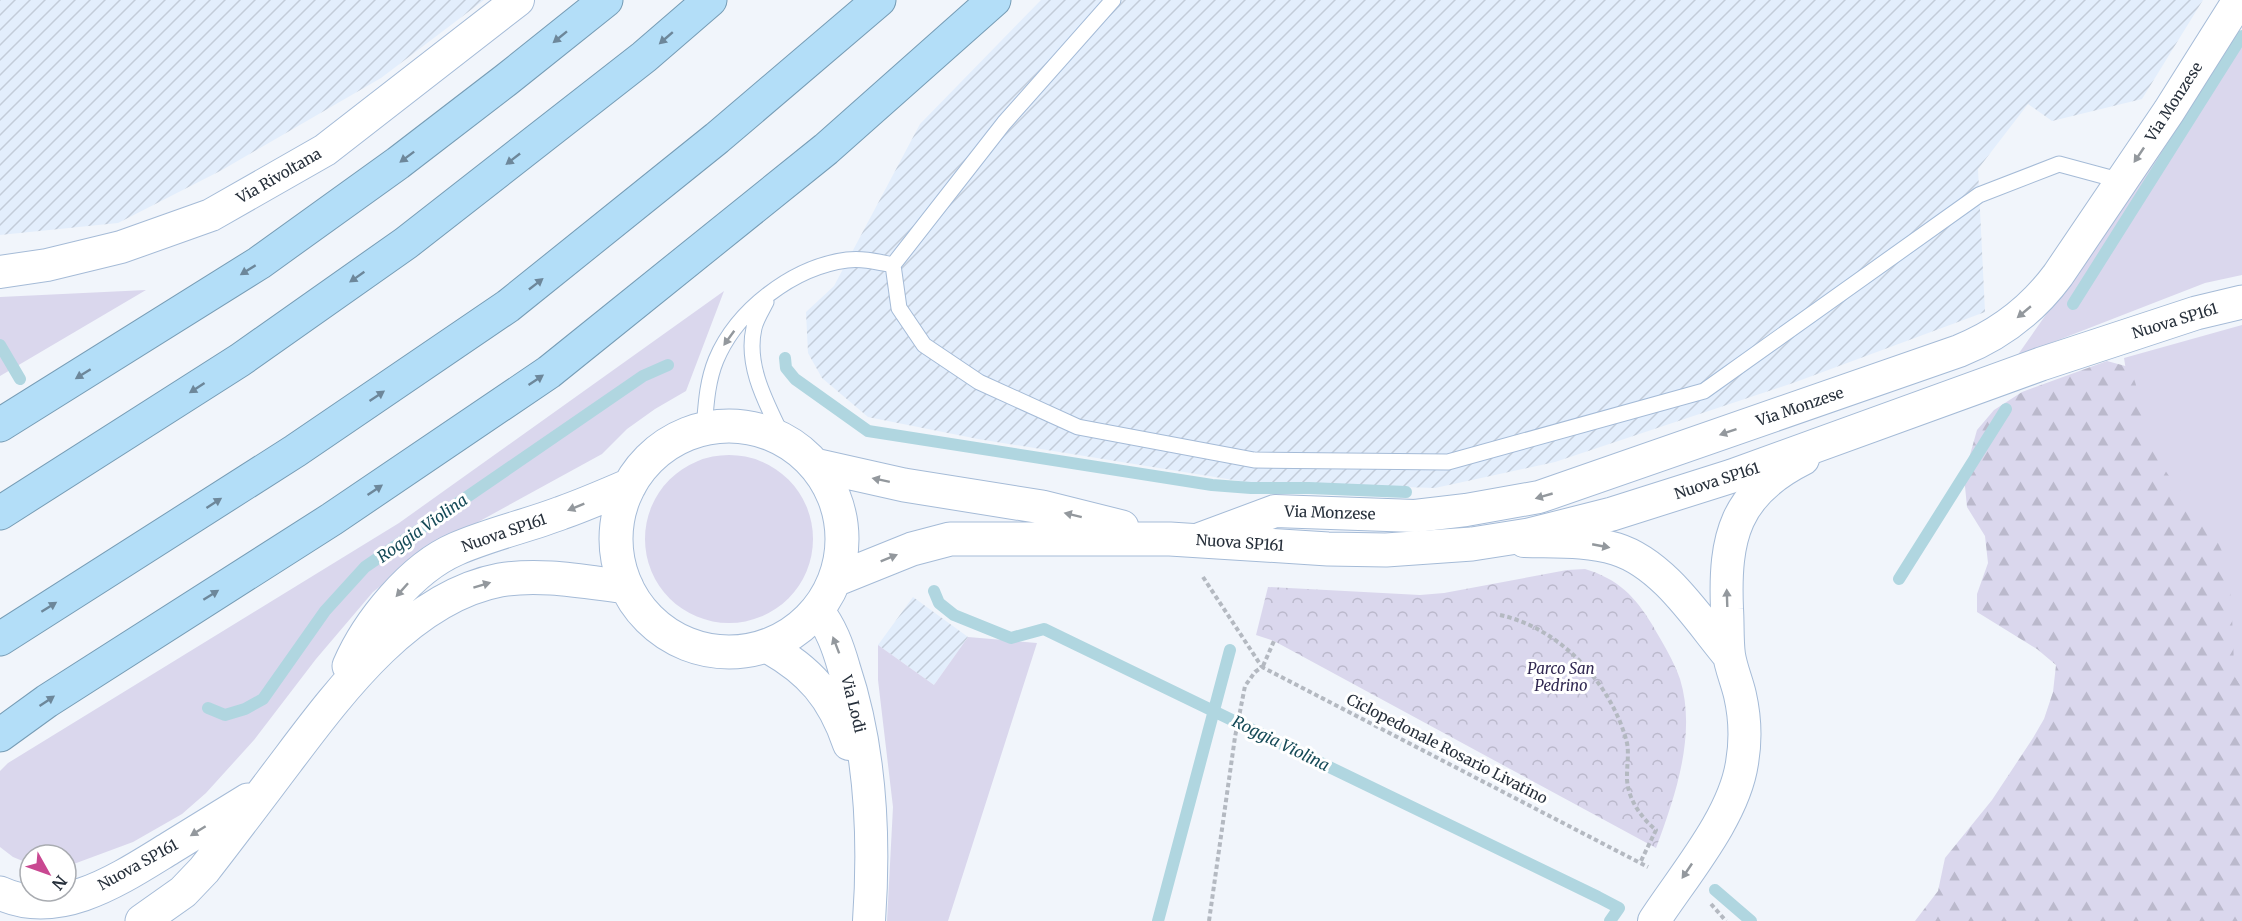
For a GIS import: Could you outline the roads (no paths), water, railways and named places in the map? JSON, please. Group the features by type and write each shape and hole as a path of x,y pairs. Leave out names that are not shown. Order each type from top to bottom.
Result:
{"highway":[{"path":"0,425 259,263 407,156 606,0"},
{"path":"0,513 240,360 406,243 644,57 710,0"},
{"path":"0,639 295,451 508,306 717,138 879,0"},
{"path":"0,735 47,700 332,519 549,372 826,149 994,0"}],"main road":[{"name":"Nuova SP161","path":"835,580 912,549 950,539 1182,539 1357,550 1414,549 1500,540 1557,530 1732,476 2052,360 2196,313 2242,302"},
{"name":"Nuova SP161","path":"722,426 746,427 784,440 815,465 833,495 841,522 842,546 835,580 817,610 794,632 766,646 750,651 723,652 692,646 675,639 650,620 636,603 627,587 619,564 616,539 619,513 630,485 648,460 661,449 681,437 704,429 722,426"},
{"name":"Nuova SP161","path":"815,465 904,485 1042,507 1182,539"},
{"name":"Nuova SP161","path":"337,695 354,655 377,619 418,574 454,550 562,513 630,485"},
{"name":"Nuova SP161","path":"142,921 183,892 204,870 337,695 414,619 450,598 480,585 513,578 549,578 627,587"},
{"name":"Nuova SP161","path":"0,893 29,902 47,903 102,887 132,872 265,789"}],"street":[{"name":"Via Rivoltana","path":"0,272 47,265 121,247 211,215 325,150 518,0"},
{"name":"Via Monzese","path":"1182,539 1275,511 1415,516 1477,509 1539,497 1959,351 1993,335 2034,305 2074,253 2169,111 2239,0"},
{"path":"1654,921 1720,822 1738,781 1744,746 1743,710 1729,656 1726,592 1727,557 1732,535 1741,513 1755,494 1780,471 1869,427"},
{"path":"1500,540 1594,544 1616,549 1637,558 1665,579 1729,656"},
{"name":"Via Lodi","path":"817,610 825,620 836,643 852,693 862,743 870,805 873,862 869,921"},
{"name":"Via Lodi","path":"766,646 801,668 816,682 828,699 843,727 870,805"}],"lane":[{"path":"1113,0 1004,123 893,265 899,308 924,345 979,382 1078,427 1254,460 1448,462 1704,391 1979,195 2059,164 2122,181"},
{"path":"704,429 709,384 723,345 753,308 802,273 831,264 847,260 861,260 893,265"},
{"path":"769,296 754,327 754,364 761,389 784,440"}],"waterway":[{"path":"2073,304 2242,36"},
{"name":"Roggia Violina","path":"0,345 20,379"},
{"path":"785,358 786,368 795,379 868,431 1212,485 1406,492"},
{"name":"Roggia Violina","path":"208,708 225,715 245,709 263,699 325,611 365,567 643,376 668,365"},
{"path":"1899,579 2006,409"},
{"name":"Roggia Violina","path":"934,591 939,603 954,615 1011,638 1044,629 1598,897 1619,908 1610,921"},
{"path":"1158,921 1230,650"},
{"path":"1715,890 1751,921"}],"park label":[{"name":"Parco San Pedrino","path":"1561,678"}]}
